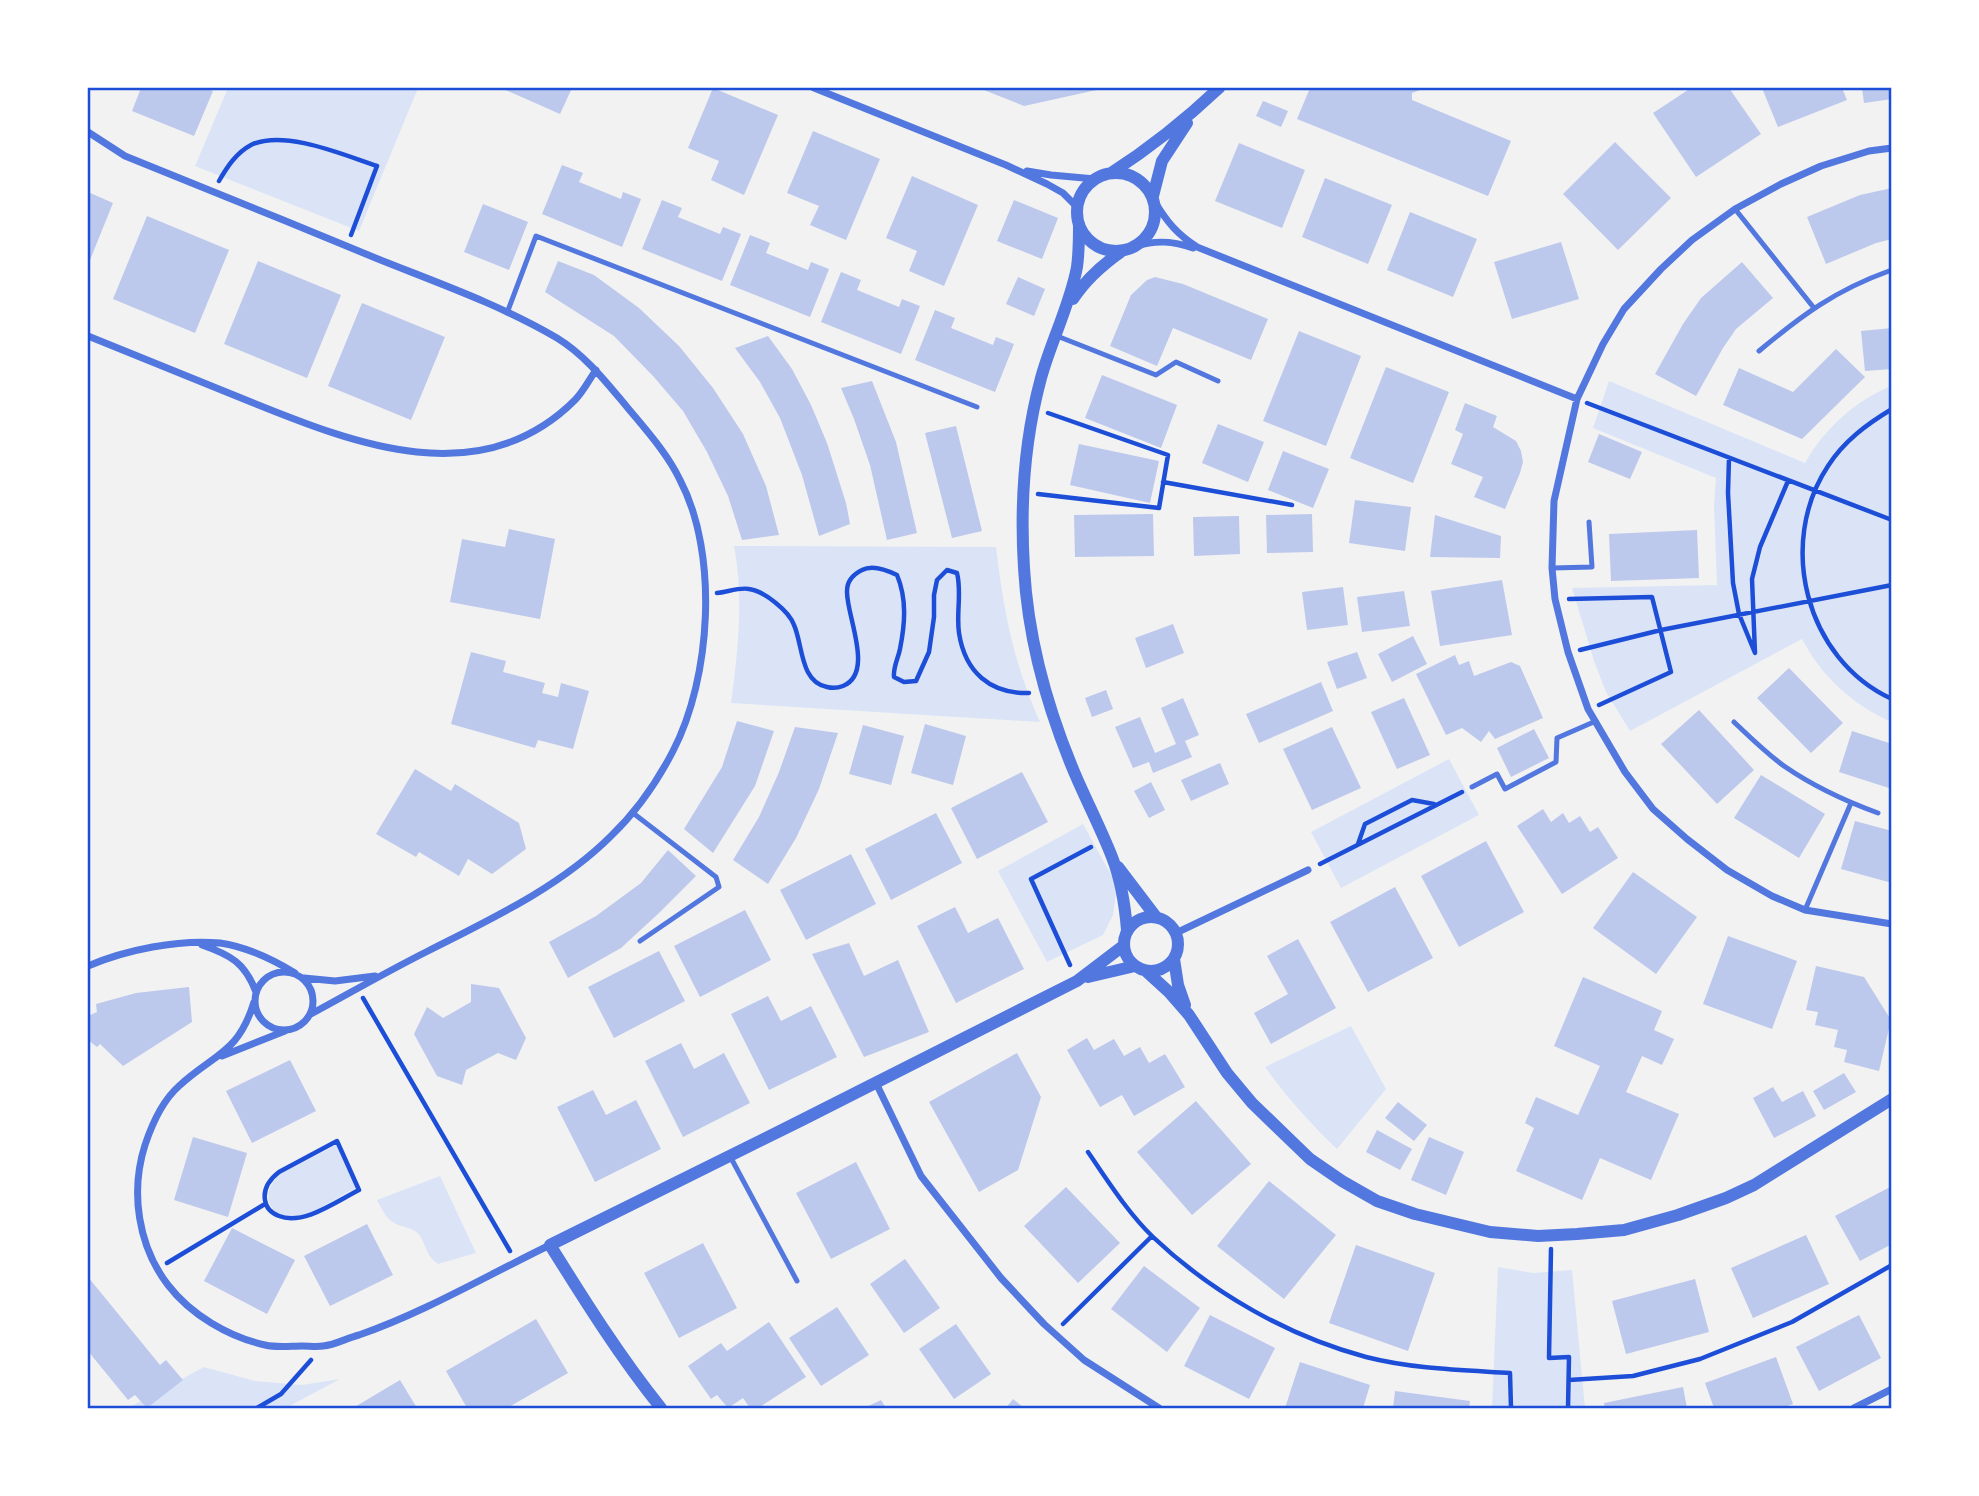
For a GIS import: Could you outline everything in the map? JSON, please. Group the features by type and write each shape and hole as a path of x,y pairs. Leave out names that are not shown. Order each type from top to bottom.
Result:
{"street":[{"path":"814,88 1006,165 1063,193 1077,207"},
{"path":"1219,88 1142,154 1111,173 1095,179 1080,196 1077,207 1077,267 1054,335 1034,408 1027,447 1022,532 1033,637 1057,729 1112,858 1123,900 1127,930 1123,946 1127,957 1169,992 1189,1015 1227,1073 1252,1103 1310,1159 1377,1201 1455,1225 1490,1232 1551,1236 1624,1230 1678,1215 1754,1185 1892,1099"},
{"path":"1136,246 1146,238 1153,227 1156,215 1154,199 1163,161 1202,103"},
{"path":"88,132 125,156 487,303 559,340 596,370 653,438 682,482 697,524 705,568 706,595 697,677 686,718 673,751 633,813 609,838 536,893 311,1014"},
{"path":"1892,148 1869,151 1821,166 1735,209 1692,240 1624,309 1603,344 1577,399 1554,501 1552,568 1555,599 1588,709 1625,772 1653,809 1727,870 1772,896 1805,910 1892,924"},
{"path":"1006,165 1051,175 1095,179"},
{"path":"1111,173 1131,175 1140,180 1168,223 1197,247 1577,399"},
{"path":"1079,225 1092,242 1112,251 1123,251"},
{"path":"1061,317 1080,288 1105,263 1123,251 1151,242 1164,241 1210,253"},
{"path":"88,336 318,429 373,445 434,454 494,448 523,437 551,422 577,398 596,370"},
{"path":"1077,981 1141,969 1160,970 1174,959 1178,946 1176,933 1168,922 1156,917 1112,858"},
{"path":"1176,933 1308,870"},
{"path":"1127,930 1139,919 1156,917"},
{"path":"198,943 237,961 250,977 256,992"},
{"path":"88,966 145,949 219,943 276,961 303,978 310,986 314,1004 305,1022 218,1057"},
{"path":"295,973 276,972 260,983 236,1041 177,1087 163,1104 145,1145 139,1167 140,1221 146,1247 156,1270 177,1297 219,1328 267,1346 323,1346 388,1325 1077,981 1123,946"},
{"path":"1174,959 1178,985 1189,1015"},
{"path":"303,978 335,981 380,976"},
{"path":"254,1002 261,1020 278,1030 288,1030"},
{"path":"876,1083 921,1176 1001,1278 1054,1334 1084,1360 1159,1409"},
{"path":"550,1245 601,1327 661,1409"},
{"path":"1854,1409 1892,1388"}],"lane":[{"path":"1735,209 1814,308"},
{"path":"507,313 536,236 977,407"},
{"path":"1759,351 1831,296 1889,271"},
{"path":"1054,335 1156,375 1176,362 1218,381"},
{"path":"1552,568 1592,567 1589,522"},
{"path":"1472,786 1497,774 1505,789 1556,762 1557,738 1595,721"},
{"path":"1734,722 1784,765 1816,786 1878,813"},
{"path":"1805,910 1851,803"},
{"path":"633,813 716,877 719,887 640,941"},
{"path":"730,1156 797,1281"}],"path":[{"path":"213,192 232,160 251,145 265,141 287,140 307,144 377,166 346,246"},
{"path":"1577,399 1892,520"},
{"path":"1023,492 1159,508 1168,455 1034,408"},
{"path":"1892,409 1869,423 1848,441 1829,465 1808,511 1802,564 1809,600 1828,642 1844,663 1864,682 1892,698"},
{"path":"1729,458 1728,493 1733,583 1740,614 1755,653 1752,579 1760,547 1788,481"},
{"path":"1163,482 1292,505"},
{"path":"706,595 749,589 782,607 794,623 809,674 817,685 831,688 844,686 854,676 858,665 858,650 847,590 852,577 865,568 885,569 897,575 903,588 905,604 903,634 894,677 904,682 916,681 929,652 937,580 947,570 957,573 960,586 959,633 968,659 981,677 994,688 1013,694 1046,692"},
{"path":"1569,652 1661,630 1892,585"},
{"path":"1555,599 1652,597 1671,672 1588,709"},
{"path":"1308,870 1472,786"},
{"path":"1358,845 1365,824 1412,800 1436,805"},
{"path":"1077,981 1031,879 1104,840"},
{"path":"357,988 516,1261"},
{"path":"337,1141 359,1190 303,1218 282,1217 265,1204 265,1190 272,1177 337,1141"},
{"path":"1088,1152 1124,1203 1153,1236 1199,1275 1254,1311 1304,1335 1366,1357 1436,1369 1510,1373 1511,1409"},
{"path":"156,1270 265,1204"},
{"path":"1054,1334 1153,1236"},
{"path":"1551,1236 1549,1358 1569,1357 1568,1409"},
{"path":"1569,1380 1633,1376 1700,1359 1792,1322 1892,1265"},
{"path":"257,1409 281,1394 323,1346"}],"shaded area":[{"path":"228,88 418,88 359,231 195,166"},
{"path":"1609,381 1805,463 1831,427 1842,417 1865,399 1891,386 1891,722 1863,707 1839,688 1819,665 1802,639 1630,731 1606,692 1572,588 1717,585 1714,505 1716,478 1593,428"},
{"path":"734,546 996,547 1011,636 1040,722 731,703 738,644 739,605"},
{"path":"1449,759 1479,815 1341,888 1311,832"},
{"path":"1083,824 1114,880 1116,893 1113,915 1103,935 1047,962 998,871"},
{"path":"1351,1026 1386,1089 1337,1149 1299,1110 1265,1067"},
{"path":"336,1145 356,1188 302,1216 282,1215 270,1206 269,1190 280,1174"},
{"path":"440,1176 476,1253 438,1264 429,1255 417,1233 390,1220 377,1200"},
{"path":"1498,1267 1533,1273 1572,1270 1585,1408 1492,1408"},
{"path":"204,1367 255,1381 302,1385 340,1379 286,1408 128,1408"}],"building":[{"path":"141,88 205,88 213,91 194,136 132,111"},
{"path":"501,88 572,88 560,114"},
{"path":"713,88 778,115 744,195 711,180 719,161 688,148"},
{"path":"979,88 1101,88 1101,89 1024,106"},
{"path":"1310,88 1425,88 1412,93 1412,100 1511,141 1488,196 1297,119"},
{"path":"1691,88 1729,88 1761,134 1696,177 1653,113"},
{"path":"1762,88 1842,88 1847,100 1778,127"},
{"path":"1862,88 1892,88 1892,99 1864,103"},
{"path":"1263,101 1288,111 1281,127 1256,116"},
{"path":"813,131 880,159 846,240 810,225 819,206 787,193"},
{"path":"1615,142 1671,198 1618,250 1563,194"},
{"path":"1239,143 1305,170 1282,228 1215,201"},
{"path":"562,165 583,173 579,182 621,199 623,192 641,199 622,247 542,214"},
{"path":"912,176 978,205 944,286 909,271 917,251 886,238"},
{"path":"1325,178 1392,205 1368,264 1302,237"},
{"path":"1892,188 1892,239 1826,264 1807,217 1860,195"},
{"path":"88,192 113,203 88,265"},
{"path":"662,200 682,208 678,217 720,234 723,227 741,234 722,281 642,249"},
{"path":"1014,200 1058,218 1042,259 997,241"},
{"path":"483,204 528,222 509,270 464,252"},
{"path":"1410,212 1477,239 1453,297 1387,270"},
{"path":"147,216 229,250 195,333 113,299"},
{"path":"750,235 770,243 766,253 808,270 811,262 829,269 810,317 730,285"},
{"path":"1561,242 1579,299 1512,319 1494,262"},
{"path":"258,261 341,295 307,378 224,344"},
{"path":"558,261 594,275 639,308 679,346 713,388 743,434 766,486 779,535 742,540 728,496 683,411 614,336 545,292"},
{"path":"1742,262 1773,298 1736,329 1696,396 1655,374 1701,298"},
{"path":"841,272 861,280 857,290 899,307 902,299 920,306 901,354 821,322"},
{"path":"1018,277 1045,289 1034,316 1006,304"},
{"path":"1155,277 1183,284 1268,319 1251,360 1173,328 1157,366 1110,346 1131,295 1147,280"},
{"path":"362,303 445,337 411,420 328,386"},
{"path":"935,310 955,318 951,328 993,345 996,337 1014,344 995,392 915,360"},
{"path":"1892,328 1892,369 1865,371 1861,331"},
{"path":"1299,331 1361,356 1326,446 1263,421"},
{"path":"768,336 792,369 811,405 827,443 846,503 850,524 819,536 802,475 780,418 760,382 735,348"},
{"path":"1836,349 1865,377 1802,439 1723,405 1739,368 1793,392"},
{"path":"1386,367 1449,392 1413,483 1350,458"},
{"path":"1102,375 1177,405 1161,448 1085,418"},
{"path":"872,381 896,442 917,533 887,540 870,465 841,388"},
{"path":"1465,403 1497,416 1493,427 1516,441 1521,451 1523,462 1520,473 1505,509 1474,497 1483,477 1451,464 1463,434 1455,430"},
{"path":"1218,424 1264,442 1248,482 1202,463"},
{"path":"956,426 982,531 952,538 925,433"},
{"path":"1599,434 1642,452 1630,479 1588,462"},
{"path":"1079,444 1159,461 1150,503 1070,485"},
{"path":"1283,451 1329,469 1313,508 1268,490"},
{"path":"1355,500 1411,507 1405,551 1349,543"},
{"path":"1153,514 1154,556 1075,557 1074,515"},
{"path":"1312,514 1313,552 1267,553 1266,515"},
{"path":"1435,515 1501,536 1500,558 1430,557"},
{"path":"1239,516 1240,554 1194,556 1193,517"},
{"path":"509,529 555,539 540,619 450,602 462,539 505,547"},
{"path":"1697,530 1699,578 1611,581 1609,534"},
{"path":"1502,580 1512,635 1440,646 1431,591"},
{"path":"1343,587 1348,625 1307,630 1302,592"},
{"path":"1404,591 1410,626 1362,632 1357,597"},
{"path":"1173,624 1184,653 1146,668 1135,638"},
{"path":"1413,636 1427,664 1392,682 1378,654"},
{"path":"471,652 506,661 503,672 545,683 542,693 558,697 561,683 589,691 573,749 538,740 535,748 451,724"},
{"path":"1357,652 1367,678 1337,689 1327,662"},
{"path":"1455,655 1459,665 1469,661 1474,676 1511,662 1520,666 1543,718 1495,739 1489,731 1481,742 1462,728 1446,735 1416,674"},
{"path":"1789,668 1843,723 1811,753 1757,698"},
{"path":"1321,682 1333,711 1259,743 1246,714"},
{"path":"1106,690 1113,709 1092,717 1085,698"},
{"path":"1183,698 1199,735 1185,741 1192,757 1153,773 1149,762 1133,768 1115,727 1140,717 1155,753 1176,744 1161,708"},
{"path":"1404,698 1430,755 1397,769 1371,712"},
{"path":"1699,710 1754,770 1717,804 1661,744"},
{"path":"737,721 774,731 755,786 713,853 684,829 722,767"},
{"path":"925,724 966,736 953,785 911,773"},
{"path":"863,725 904,736 891,785 849,774"},
{"path":"795,727 838,733 819,789 796,838 768,884 733,860 759,817"},
{"path":"1332,727 1361,788 1312,810 1283,749"},
{"path":"1534,729 1549,758 1511,777 1497,748"},
{"path":"1852,731 1892,744 1892,789 1839,772"},
{"path":"1220,763 1229,784 1191,801 1181,780"},
{"path":"415,769 451,791 455,784 519,823 526,849 492,874 468,859 459,876 419,852 416,857 376,834"},
{"path":"1022,772 1048,822 977,859 951,808"},
{"path":"1761,775 1825,814 1799,858 1734,818"},
{"path":"1151,782 1165,810 1149,818 1134,791"},
{"path":"1543,809 1551,822 1563,813 1569,823 1580,816 1590,832 1598,827 1618,858 1562,894 1517,826"},
{"path":"936,813 962,863 891,900 865,849"},
{"path":"1855,821 1892,831 1892,883 1841,869"},
{"path":"1486,841 1524,912 1459,947 1421,876"},
{"path":"668,850 696,876 621,948 568,978 549,942 596,916 641,883"},
{"path":"851,854 876,904 806,940 780,890"},
{"path":"1633,872 1697,917 1656,974 1593,928"},
{"path":"1395,887 1433,958 1368,992 1330,922"},
{"path":"955,907 968,933 998,918 1024,969 956,1003 917,926"},
{"path":"745,910 771,960 700,997 674,946"},
{"path":"1728,936 1797,961 1772,1029 1703,1004"},
{"path":"1298,939 1336,1008 1271,1044 1254,1013 1288,994 1267,956"},
{"path":"849,943 864,976 898,960 929,1032 864,1057 812,954"},
{"path":"659,951 685,1001 614,1038 588,987"},
{"path":"1816,966 1864,977 1891,1020 1879,1071 1844,1062 1847,1050 1834,1047 1838,1030 1815,1025 1818,1012 1806,1010"},
{"path":"1583,977 1662,1011 1654,1030 1674,1039 1662,1065 1642,1056 1626,1092 1679,1114 1651,1180 1600,1158 1582,1200 1516,1171 1534,1128 1525,1123 1536,1097 1578,1115 1600,1066 1554,1046"},
{"path":"471,984 499,988 526,1038 516,1060 498,1053 466,1070 462,1085 437,1076 414,1034 427,1007 443,1018 471,1002"},
{"path":"189,987 192,1022 123,1066 100,1044 97,1047 88,1040 88,1016 97,1012 96,1004 136,993"},
{"path":"768,996 781,1021 811,1006 837,1057 769,1090 731,1014"},
{"path":"1087,1038 1094,1050 1114,1039 1124,1056 1140,1047 1149,1063 1165,1054 1185,1087 1134,1116 1122,1095 1100,1107 1067,1050"},
{"path":"681,1043 694,1069 724,1053 750,1103 683,1137 645,1061"},
{"path":"1017,1053 1041,1097 1018,1170 979,1192 929,1102"},
{"path":"290,1060 316,1111 252,1143 226,1091"},
{"path":"1844,1073 1856,1092 1824,1110 1813,1091"},
{"path":"1773,1087 1782,1102 1803,1091 1816,1116 1774,1138 1753,1098"},
{"path":"593,1090 606,1115 636,1100 661,1149 595,1182 557,1107"},
{"path":"1196,1101 1251,1164 1192,1215 1137,1152"},
{"path":"1398,1102 1427,1125 1414,1141 1385,1118"},
{"path":"1377,1130 1412,1149 1400,1170 1366,1152"},
{"path":"193,1137 247,1153 228,1217 174,1200"},
{"path":"1429,1137 1464,1152 1446,1195 1411,1180"},
{"path":"856,1162 890,1229 831,1259 796,1193"},
{"path":"1269,1181 1336,1235 1284,1299 1217,1246"},
{"path":"1892,1186 1892,1244 1860,1261 1835,1216"},
{"path":"1066,1187 1120,1243 1078,1283 1024,1226"},
{"path":"367,1224 393,1275 330,1306 304,1256"},
{"path":"232,1228 295,1260 267,1314 204,1281"},
{"path":"1806,1235 1829,1284 1753,1318 1731,1268"},
{"path":"703,1243 737,1308 679,1338 644,1273"},
{"path":"1356,1245 1435,1273 1408,1351 1329,1323"},
{"path":"905,1259 940,1308 904,1333 870,1284"},
{"path":"1144,1266 1200,1308 1167,1352 1111,1309"},
{"path":"88,1277 160,1365 166,1360 183,1380 147,1408 135,1395 128,1400 88,1351"},
{"path":"1695,1279 1709,1332 1626,1354 1612,1301"},
{"path":"837,1307 869,1355 821,1386 789,1338"},
{"path":"1210,1315 1275,1348 1249,1399 1184,1366"},
{"path":"1859,1315 1881,1358 1819,1391 1796,1347"},
{"path":"536,1319 568,1373 507,1408 467,1408 446,1371"},
{"path":"769,1322 806,1377 758,1408 750,1408 743,1398 728,1408 717,1395 711,1399 688,1366 721,1343 727,1351"},
{"path":"956,1324 991,1374 954,1399 919,1349"},
{"path":"1776,1357 1793,1404 1782,1408 1714,1408 1705,1383"},
{"path":"1300,1362 1370,1385 1363,1408 1285,1408"},
{"path":"400,1380 417,1408 353,1408"},
{"path":"1683,1387 1687,1408 1605,1408 1604,1403"},
{"path":"1395,1391 1470,1401 1469,1408 1393,1408"},
{"path":"1013,1399 1024,1408 1006,1408"},
{"path":"881,1400 886,1408 864,1408"}]}
